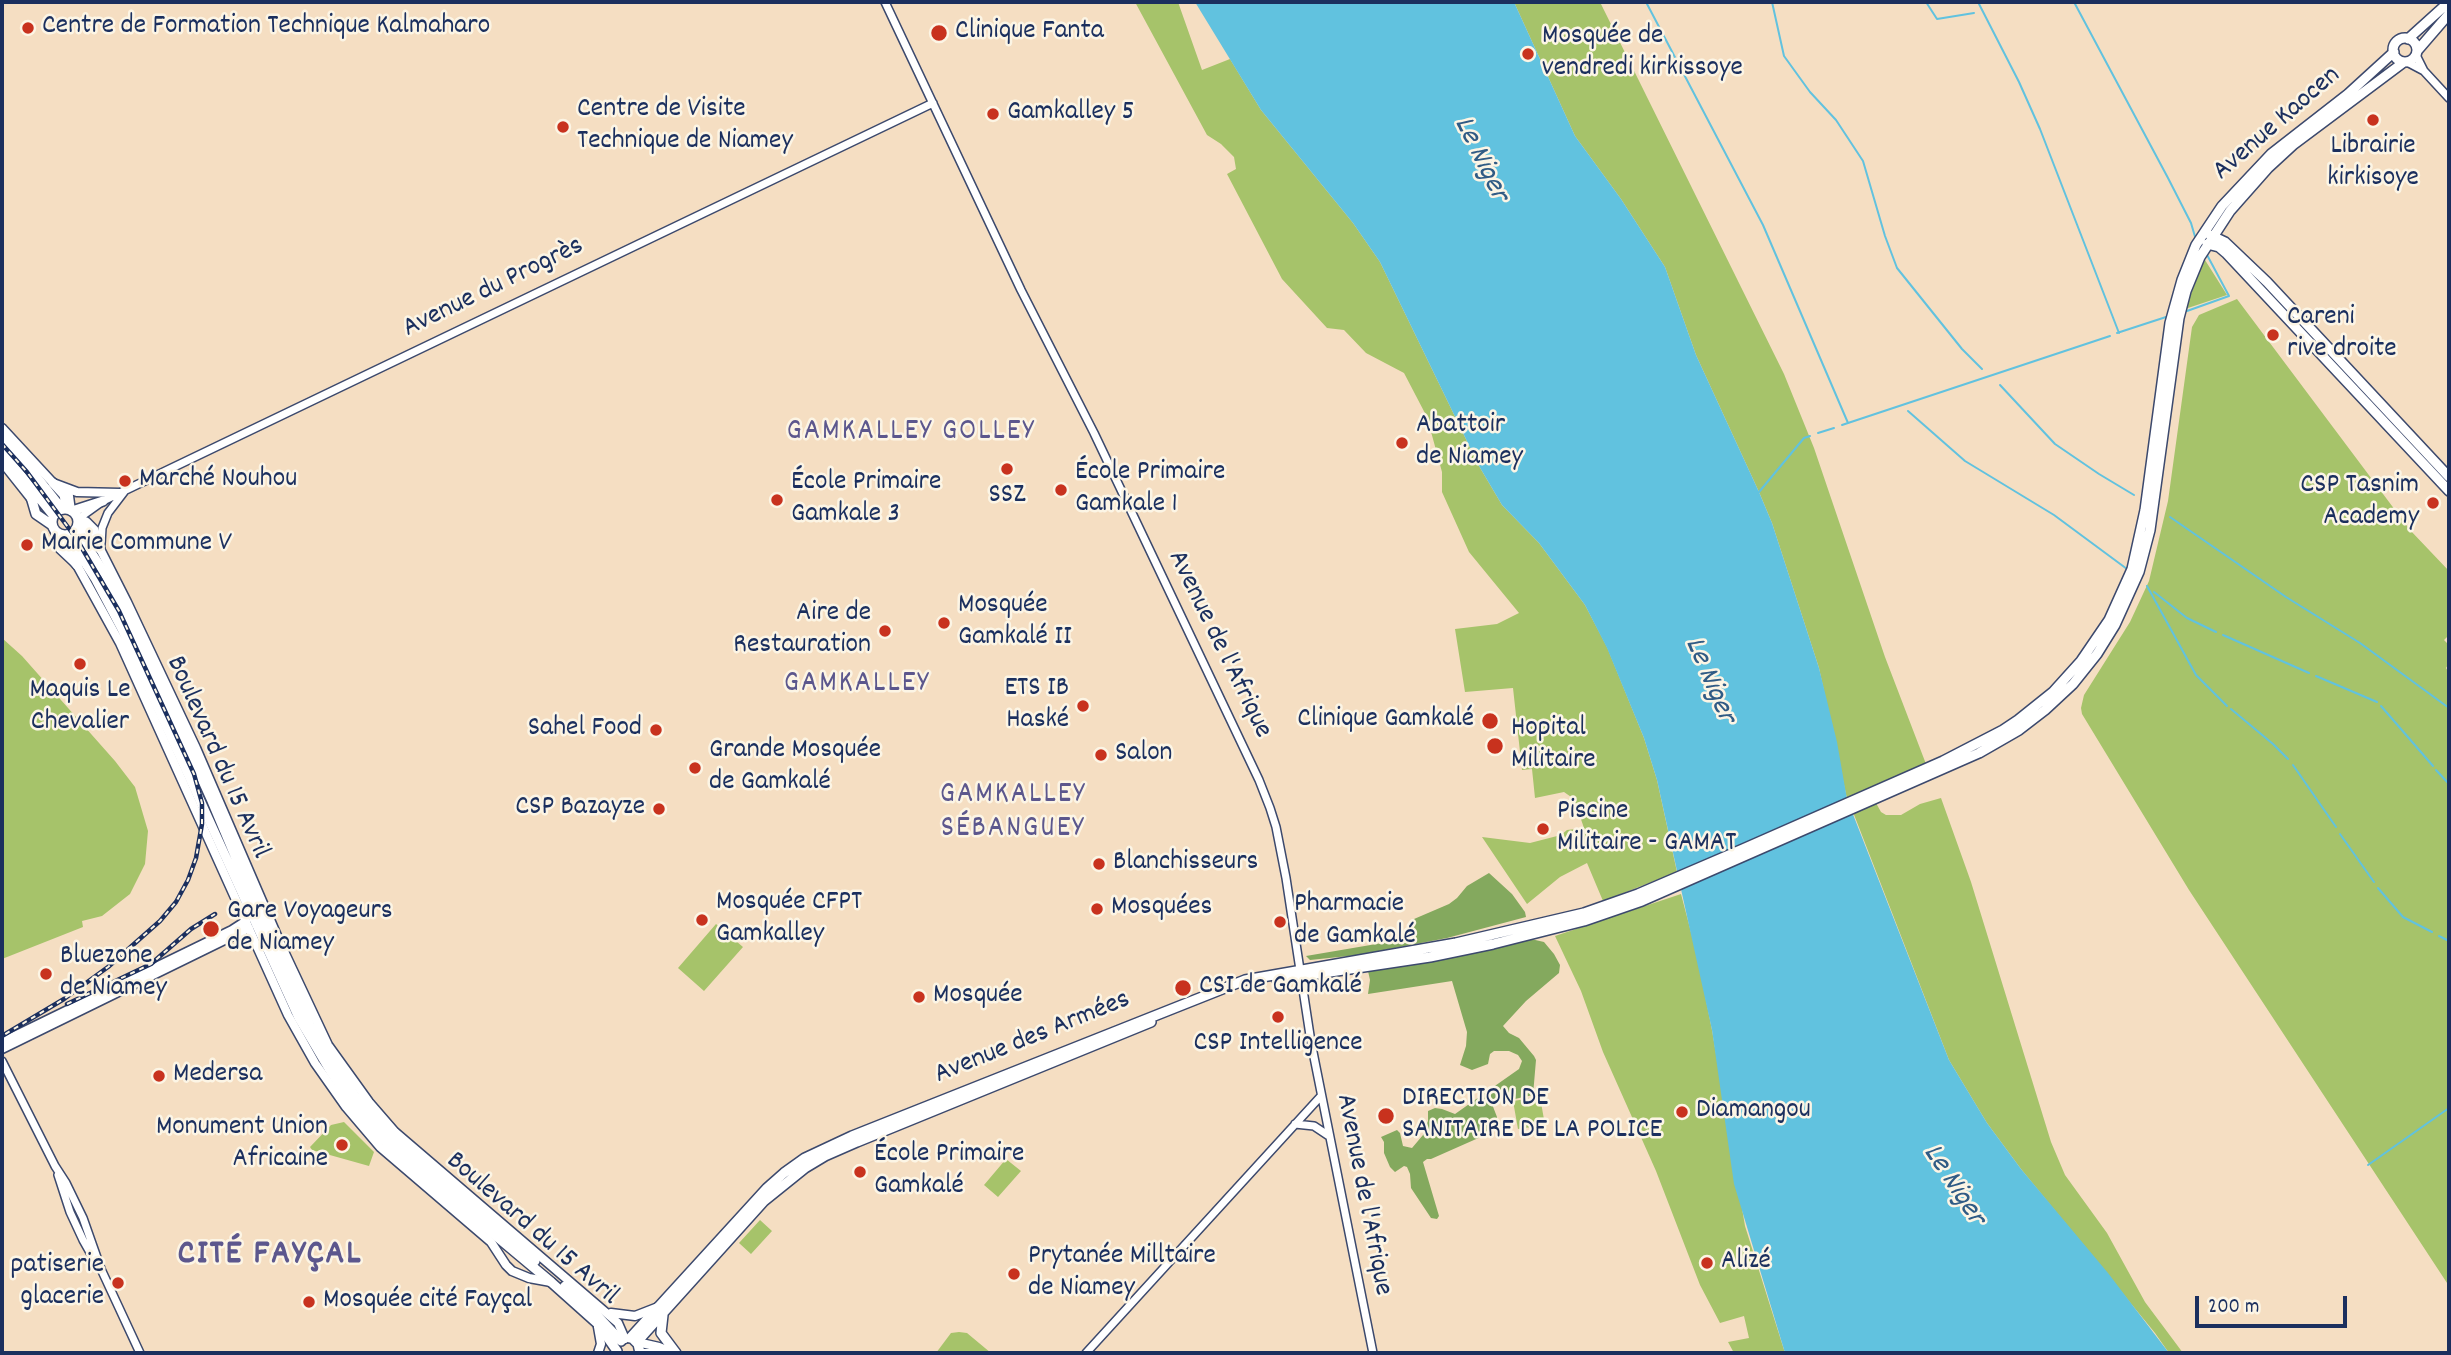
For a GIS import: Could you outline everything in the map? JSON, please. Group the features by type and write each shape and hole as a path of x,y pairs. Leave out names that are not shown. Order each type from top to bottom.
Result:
{"highway":[{"path":"2449,2 2408,39 2397,42 2394,52 2397,59 2406,62 2417,53 2449,14"},
{"path":"2408,39 2415,43 2417,53"},
{"name":"Avenue Kaocen","path":"2204,243 2221,206 2271,154 2348,94 2394,52"},
{"name":"Avenue Kaocen","path":"2204,243 2246,190 2293,145 2406,62"},
{"path":"2223,221 2222,233 2225,242 2267,282 2449,491"},
{"path":"2204,243 2225,242"},
{"path":"2204,243 2219,247 2226,253 2317,342"},
{"name":"Avenue des Armées","path":"628,1340 662,1309 771,1193 804,1167 825,1156 1245,986 1300,973 1430,957 1530,931 1584,921 1642,901 1945,764 1990,747 2019,730 2097,654 2115,625 2133,575 2146,551 2150,497 2179,318 2204,243"},
{"path":"2336,363 2449,477"},
{"name":"Boulevard du 15 Avril","path":"2,438 24,461 105,574 133,627 310,1025 355,1096 391,1138 595,1308 628,1340"},
{"name":"Boulevard du 15 Avril","path":"2,452 65,521 122,629 299,1018 354,1106 392,1149 598,1324 616,1353"},
{"path":"57,485 64,495 64,547 77,565"},
{"path":"31,497 36,514 65,521 86,522 94,530 101,550"},
{"path":"65,521 103,501"},
{"path":"662,1309 661,1333 675,1353"},
{"path":"616,1353 628,1340 639,1353"}],"main road":[{"name":"Avenue de l'Afrique","path":"885,2 1021,290 1094,433 1259,780 1278,833 1321,1096 1373,1353"},
{"path":"2417,53 2424,71"},
{"path":"2406,62 2424,71 2449,98"},
{"name":"Avenue du Progrès","path":"103,501 933,103"},
{"path":"2,428 57,485 86,494 123,492"},
{"path":"2,462 31,497"},
{"path":"101,550 105,521 123,492"},
{"name":"Boulevard du 15 Avril","path":"101,550 185,724 276,934 328,1045 369,1102 405,1142 595,1308 611,1313 625,1324 628,1340"},
{"name":"Boulevard du 15 Avril","path":"77,565 120,643 303,1043 339,1098 371,1137 400,1165 491,1242 501,1260 512,1271 529,1278 551,1282"},
{"path":"233,934 240,906"},
{"path":"2,1042 248,925"},
{"path":"233,934 256,944"},
{"path":"2,1049 224,938"},
{"path":"2,1061 55,1167 79,1231 91,1256 102,1269 140,1353"},
{"path":"1086,1353 1321,1096"},
{"path":"1304,1114 1317,1112 1325,1116"},
{"path":"1294,1124 1310,1125 1329,1136"},
{"path":"611,1313 635,1316 662,1309"},
{"path":"598,1324 601,1336 598,1353"},
{"path":"628,1340 675,1353"},
{"path":"639,1353 656,1353"}],"green space":[{"path":"1135,2 1178,2 1202,70 1230,59 1261,110 1353,223 1380,262 1479,466 1502,505 1539,543 1585,605 1607,647 1644,738 1657,780 1677,872 1603,901 1587,863 1560,877 1527,904 1482,837 1530,843 1561,835 1567,830 1584,828 1574,799 1564,792 1535,798 1532,769 1522,770 1513,688 1465,692 1455,629 1497,624 1519,613 1469,552 1442,492 1442,472 1427,417 1404,373 1366,353 1344,330 1327,328 1282,279 1227,174 1236,169 1234,157 1207,135"},
{"path":"1514,2 1600,2 1784,374 1814,448 1885,657 1926,764 1847,799 1819,668 1772,523 1696,355 1665,267 1621,199 1575,136"},
{"path":"2205,260 2227,295 2185,309 2200,271"},
{"path":"2237,299 2410,530 2449,571 2449,635 2444,640 2449,645 2449,663 2446,668 2449,673 2449,1286 2189,890 2082,714 2084,695 2130,622 2149,581 2168,501 2192,327 2199,315"},
{"path":"2,638 22,656 135,787 148,831 145,864 130,894 102,916 82,921 83,927 2,959"},
{"path":"1941,798 1971,882 2051,1142 2065,1175 2107,1233 2145,1302 2183,1353 2169,1353 2021,1169 1987,1123 1949,1060 1853,812 1876,803 1886,815 1901,815 1920,804"},
{"path":"1489,873 1512,894 1526,917 1447,938 1358,955 1310,960 1306,956 1394,941 1414,919 1449,904 1467,886"},
{"path":"1681,894 1712,1030 1745,1226 1785,1353 1734,1353 1728,1342 1749,1338 1744,1316 1720,1323 1700,1285 1656,1171 1603,1052 1581,991 1555,936"},
{"path":"716,924 743,947 704,991 678,968"},
{"path":"1531,939 1544,942 1554,954 1560,965 1559,973 1526,1001 1503,1026 1519,1038 1536,1060 1533,1095 1492,1104 1497,1117 1496,1128 1492,1132 1423,1162 1439,1216 1437,1219 1431,1218 1411,1188 1407,1167 1395,1172 1390,1167 1381,1137 1397,1130 1403,1146 1412,1148 1423,1135 1428,1111 1435,1108 1455,1114 1519,1069 1522,1061 1518,1055 1509,1051 1494,1051 1490,1054 1488,1064 1472,1070 1460,1065 1467,1032 1452,981 1368,994 1368,971"},
{"path":"1540,1097 1545,1125 1518,1129 1513,1101"},
{"path":"344,1122 374,1152 369,1166 312,1150 310,1147 331,1125"},
{"path":"1006,1159 1021,1171 998,1197 984,1185"},
{"path":"760,1220 772,1231 751,1254 739,1243"},
{"path":"951,1333 967,1333 991,1353 936,1353"}],"water":[{"name":"Le Niger","path":"1195,2 1514,2 1575,136 1621,199 1665,267 1696,355 1772,523 1819,668 1837,742 1847,799 1949,1060 1987,1123 2021,1169 2108,1273 2169,1353 1785,1353 1734,1184 1712,1030 1657,780 1644,738 1607,648 1585,605 1539,543 1502,505 1479,466 1380,262 1353,223 1261,110"}],"waterway":[{"path":"1646,2 1763,225 1848,423"},
{"path":"1772,2 1784,56 1810,92 1836,120 1863,161 1897,268 1962,349 1982,369"},
{"path":"1926,2 1937,19 1974,13"},
{"path":"1978,2 2040,129 2119,333"},
{"path":"2074,2 2168,178 2191,223 2196,240"},
{"path":"2187,311 2229,296 2206,253"},
{"path":"2117,333 2166,317"},
{"path":"1842,425 2110,336"},
{"path":"2000,385 2055,444 2134,495"},
{"path":"1908,411 1965,461 2054,515 2127,569"},
{"path":"1818,433 1834,428"},
{"path":"1759,492 1804,438 1810,436"},
{"path":"2170,517 2286,597 2360,643 2449,708"},
{"path":"2147,586 2196,675 2227,706"},
{"path":"2154,592 2187,618 2216,632"},
{"path":"2223,635 2309,673"},
{"path":"2316,676 2377,702"},
{"path":"2381,706 2433,766"},
{"path":"2231,709 2288,759"},
{"path":"2293,765 2336,827"},
{"path":"2436,770 2449,784"},
{"path":"2340,834 2374,882"},
{"path":"2378,888 2403,917 2432,932"},
{"path":"2439,936 2449,941"},
{"path":"2368,1165 2449,1108"}],"railway":[{"path":"2,444 27,472 76,538 119,611 194,774 202,803 202,824 196,858 176,902 160,921 108,967 64,999 2,1036"},
{"path":"67,1004 151,964 191,929 215,914"}],"place":[{"name":"Centre de Formation Technique Kalmaharo","path":"28,28"},
{"name":"Clinique Fanta","path":"939,33"},
{"name":"Mosquée de vendredi kirkissoye","path":"1528,54"},
{"name":"Gamkalley 5","path":"993,114"},
{"name":"Librairie kirkisoye","path":"2373,120"},
{"name":"Centre de Visite Technique de Niamey","path":"563,127"},
{"name":"Careni rive droite","path":"2273,335"},
{"name":"Abattoir de Niamey","path":"1402,443"},
{"name":"SSZ","path":"1007,469"},
{"name":"Marché Nouhou","path":"125,481"},
{"name":"École Primaire Gamkale 1","path":"1061,490"},
{"name":"École Primaire Gamkale 3","path":"777,500"},
{"name":"CSP Tasnim Academy","path":"2433,503"},
{"name":"Mairie Commune V","path":"27,545"},
{"name":"Mosquée Gamkalé II","path":"944,623"},
{"name":"Aire de Restauration","path":"885,631"},
{"name":"Maquis Le Chevalier","path":"80,664"},
{"name":"ETS IB Haské","path":"1083,706"},
{"name":"Clinique Gamkalé","path":"1490,721"},
{"name":"Sahel Food","path":"656,730"},
{"name":"Hopital Militaire","path":"1495,746"},
{"name":"Salon","path":"1101,755"},
{"name":"Grande Mosquée de Gamkalé","path":"695,768"},
{"name":"CSP Bazayze","path":"659,809"},
{"name":"Piscine Militaire - GAMAT","path":"1543,829"},
{"name":"Blanchisseurs","path":"1099,864"},
{"name":"Mosquées","path":"1097,909"},
{"name":"Mosquée CFPT Gamkalley","path":"702,920"},
{"name":"Pharmacie de Gamkalé","path":"1280,922"},
{"name":"Gare Voyageurs de Niamey","path":"211,929"},
{"name":"Bluezone de Niamey","path":"46,974"},
{"name":"CSI de Gamkalé","path":"1183,988"},
{"name":"Mosquée","path":"919,997"},
{"name":"CSP Intelligence","path":"1278,1017"},
{"name":"Medersa","path":"159,1076"},
{"name":"Diamangou","path":"1682,1112"},
{"name":"DIRECTION DE SANITAIRE DE LA POLICE","path":"1386,1116"},
{"name":"Monument Union Africaine","path":"342,1145"},
{"name":"École Primaire Gamkalé","path":"860,1172"},
{"name":"Alizé","path":"1707,1263"},
{"name":"Prytanée Milltaire de Niamey","path":"1014,1274"},
{"name":"patiserie glacerie","path":"118,1283"},
{"name":"Mosquée cité Fayçal","path":"309,1302"}],"district":[{"name":"GAMKALLEY GOLLEY","path":"911,434"},
{"name":"GAMKALLEY","path":"857,686"},
{"name":"GAMKALLEY SÉBANGUEY","path":"1013,814"},
{"name":"CITÉ FAYÇAL","path":"270,1257"}]}
